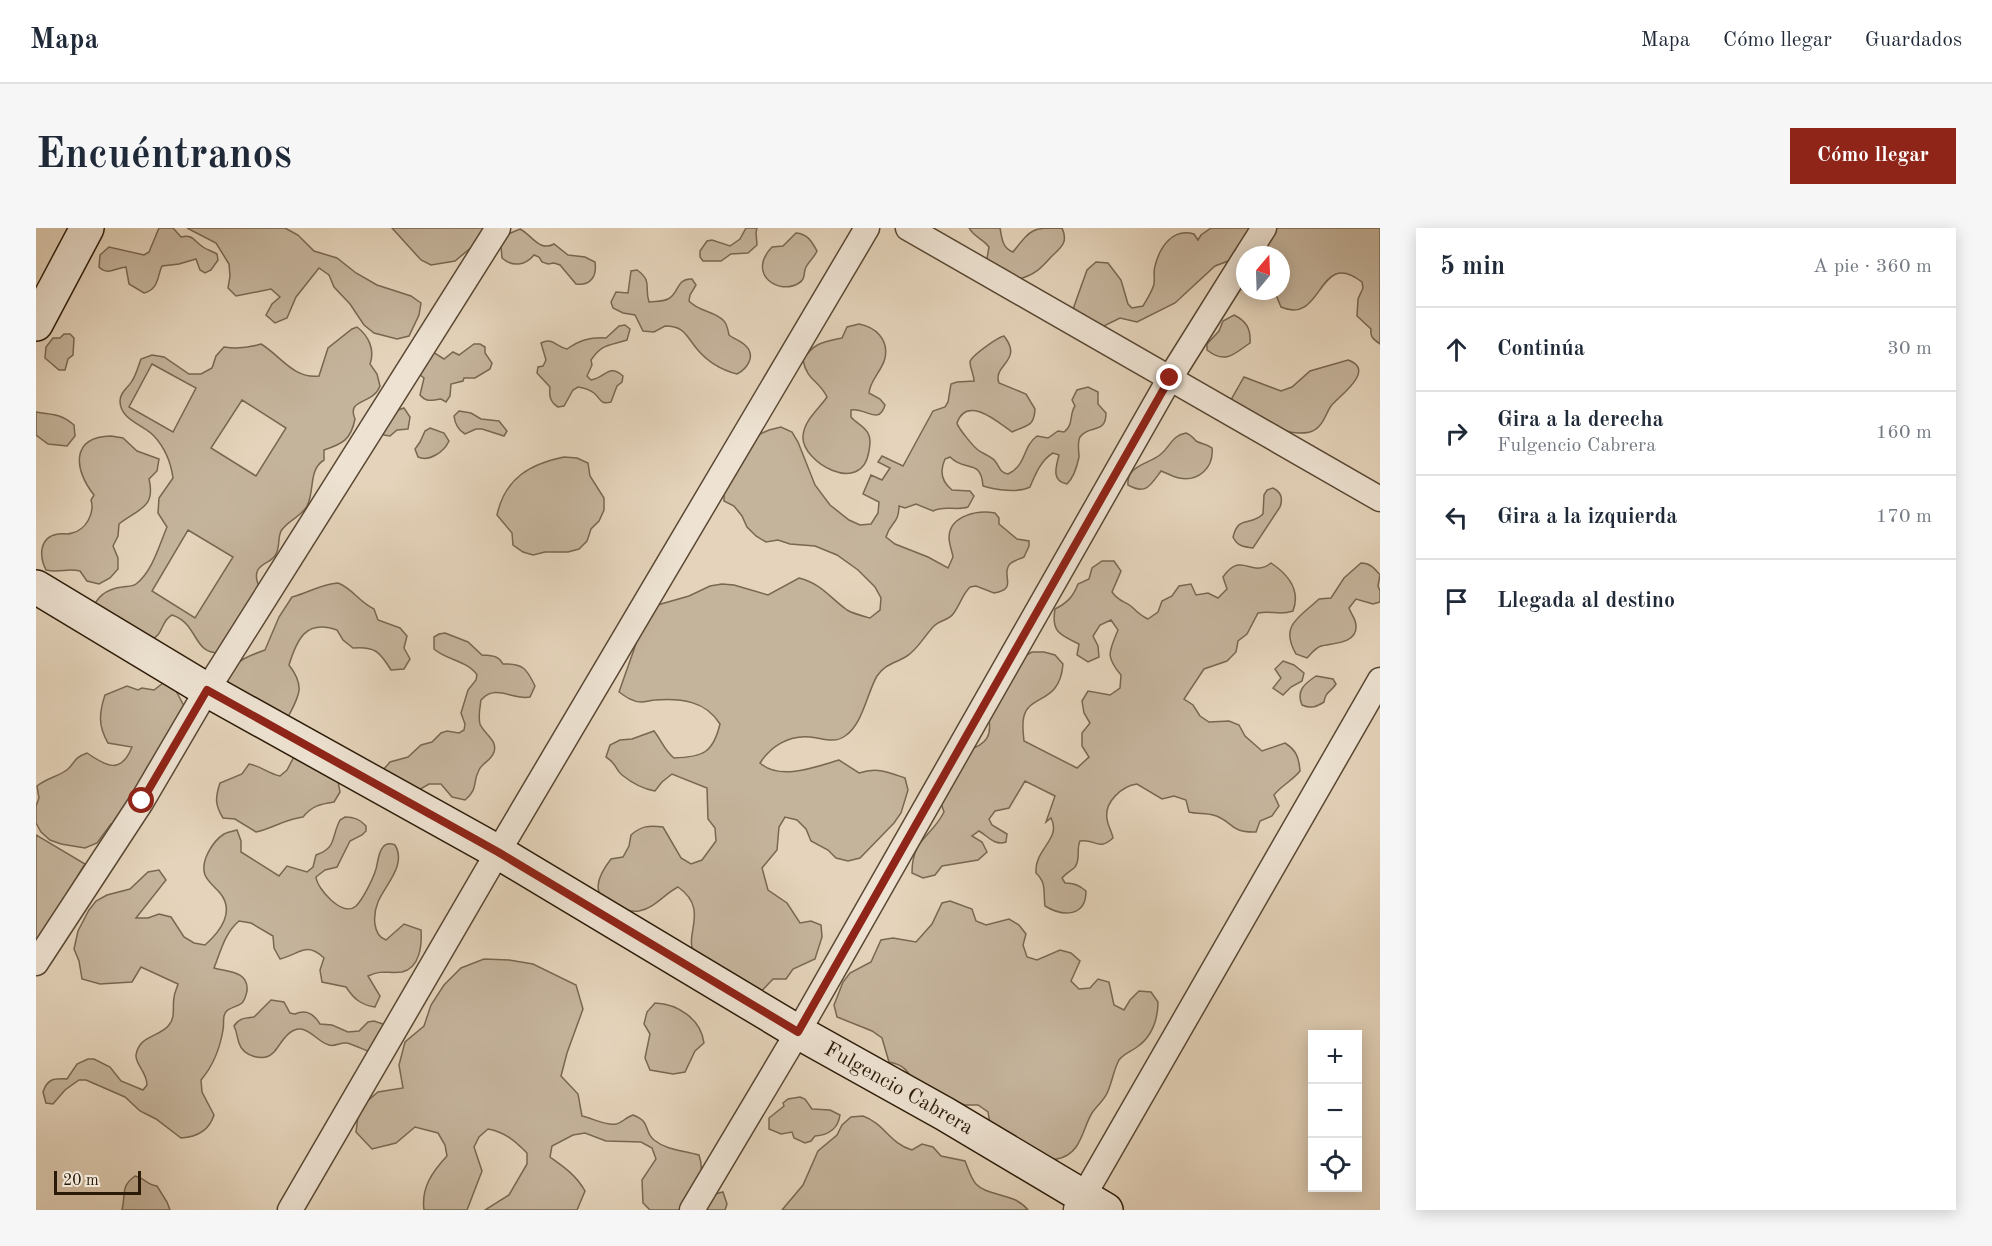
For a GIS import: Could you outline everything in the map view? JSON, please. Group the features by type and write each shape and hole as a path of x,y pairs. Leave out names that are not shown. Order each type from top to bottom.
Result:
{"main road":[{"path":"36,324 87,228"},
{"name":"Fulgencio Cabrera","path":"36,587 207,690 498,852 798,1032 945,1114 1088,1206"}],"street":[{"path":"36,963 142,801 207,690 498,228"},
{"path":"290,1210 498,852 867,228"},
{"path":"908,228 1380,499"},
{"path":"1253,246 1264,228"},
{"path":"692,1210 798,1032 1170,378 1236,273"},
{"path":"1088,1206 1380,680"}],"shaded area":[{"path":"159,228 173,228 181,237 191,237 217,254 218,260 211,270 205,273 200,270 196,259 162,266 155,286 144,293 129,284 126,267 105,271 99,267 100,255 109,247 144,255 149,252"},
{"path":"187,228 285,228 298,235 314,251 337,258 356,273 377,285 411,296 421,303 419,315 409,336 397,339 374,333 364,325 350,304 334,287 329,275 319,268 296,297 287,318 275,323 266,315 272,304 280,297 271,289 236,296 228,288 229,264 216,243"},
{"path":"392,228 490,228 455,261 431,265 421,260"},
{"path":"746,228 757,228 757,245 748,253 731,254 721,261 703,261 700,257 700,251 707,241 712,240 730,246 740,239"},
{"path":"969,228 1000,228 1005,245 1013,252 1024,238 1038,229 1062,228 1064,241 1060,248 1033,274 1018,279 986,264 989,247"},
{"path":"1211,228 1380,228 1380,344 1372,338 1371,329 1357,316 1358,299 1363,288 1362,282 1347,274 1336,274 1328,280 1305,306 1295,310 1281,307 1278,300 1290,300 1290,246 1236,246 1236,274 1231,260 1215,266 1175,303 1137,322 1120,318 1100,328 1072,312 1087,270 1096,262 1108,263 1121,280 1128,304 1132,308 1143,306 1153,287 1154,270 1160,252 1168,240 1186,233 1194,234 1198,240"},
{"path":"520,229 544,246 554,244 568,255 585,257 595,262 594,276 589,282 576,284 560,265 542,262 534,255 523,263 514,264 506,261 502,258 501,246 506,235"},
{"path":"796,233 807,237 817,251 806,267 804,278 799,283 783,287 768,280 762,266 772,247 783,246"},
{"path":"637,270 647,281 649,302 672,297 683,281 692,279 696,285 689,301 724,321 729,335 749,350 749,362 744,369 737,374 725,370 701,353 681,330 665,326 654,332 643,331 635,315 613,308 611,302 616,292 628,293 631,271"},
{"path":"1234,315 1247,326 1250,343 1235,354 1220,357 1207,350 1207,344 1219,331 1223,321"},
{"path":"859,324 875,331 885,345 885,358 869,393 885,405 879,414 875,415 851,410 851,417 868,433 870,446 864,465 855,472 845,473 821,464 811,456 805,446 803,436 806,425 827,397 807,372 803,360 815,347 824,342 842,338 847,327"},
{"path":"625,325 630,329 627,340 599,351 591,360 592,365 587,376 591,380 614,371 623,376 611,402 603,402 592,392 578,387 573,390 564,406 555,405 551,398 550,387 537,373 538,367 543,366 546,360 541,343 549,341 567,349 585,340 606,338 619,326"},
{"path":"357,327 368,339 372,354 370,364 377,374 380,386 377,392 354,408 355,419 351,432 345,440 324,450 324,460 316,469 307,506 284,527 280,534 276,554 258,569 258,585 269,608 264,622 222,653 215,653 204,649 186,624 172,615 165,621 158,635 150,640 92,611 99,598 107,592 133,586 142,579 155,558 167,527 158,513 159,498 173,478 169,461 154,436 128,418 121,408 120,398 135,376 141,359 152,355 164,357 189,374 201,374 212,368 216,356 224,347 243,348 261,344 294,370 310,376 319,376 328,348","holes":["152,364 196,388 173,432 129,407","242,400 286,428 256,476 211,448","188,530 233,557 195,618 152,591"]},
{"path":"64,334 70,334 74,338 73,355 68,359 65,370 59,370 45,358 46,347 53,338 60,338"},
{"path":"1004,336 1011,351 998,377 999,383 1026,394 1035,409 1033,420 1028,425 1012,432 983,413 968,411 957,423 973,445 993,459 1003,472 1008,474 1018,466 1032,440 1037,436 1048,438 1058,431 1064,432 1067,429 1075,406 1072,400 1077,390 1088,387 1098,392 1098,404 1106,413 1105,420 1100,427 1080,437 1079,457 1073,475 1067,484 1057,477 1059,455 1053,453 1042,464 1030,487 1013,490 983,486 982,477 976,469 956,462 950,457 945,459 943,464 944,480 952,490 970,491 974,496 968,507 941,508 933,511 916,504 905,508 899,506 898,516 886,537 895,544 948,568 953,557 949,540 951,530 960,519 973,513 995,513 999,518 999,524 1017,539 1029,541 1029,546 1024,557 1009,565 1008,583 1005,589 994,593 976,586 970,587 951,616 934,626 911,653 880,672 856,724 845,736 832,740 802,737 788,740 770,751 760,763 777,771 787,772 809,769 839,760 859,773 877,770 905,778 908,790 901,813 894,823 860,858 848,861 836,858 828,850 811,841 806,829 797,820 785,817 779,827 777,850 762,868 768,890 787,903 800,923 811,921 821,925 822,937 815,959 793,969 786,979 773,979 756,997 695,954 692,947 693,905 688,896 678,887 650,907 636,911 607,903 599,892 599,879 606,866 611,859 623,857 629,846 631,835 642,828 663,827 681,858 691,864 702,860 716,841 715,828 708,819 707,788 672,774 655,791 646,789 622,775 606,757 610,745 654,731 674,758 699,754 710,747 720,724 708,710 692,703 665,700 638,702 619,692 638,638 654,606 722,584 734,585 768,595 799,578 820,587 853,613 870,618 880,610 881,598 875,587 858,570 837,555 815,546 790,544 778,540 766,542 756,536 747,527 734,506 724,501 724,488 758,435 781,427 792,432 815,485 830,505 849,520 860,525 871,524 878,513 879,502 863,494 871,475 882,480 890,468 878,462 882,456 903,466 933,411 945,407 948,402 951,384 974,381 970,365 972,359 985,347"},
{"path":"474,344 485,347 485,353 492,363 490,369 475,378 464,378 463,381 451,384 450,396 446,402 441,399 427,400 420,395 424,378 419,374 433,352 444,359 453,352 459,355"},
{"path":"1348,360 1356,364 1359,370 1357,376 1348,390 1331,406 1319,427 1312,431 1299,433 1281,430 1231,403 1244,377 1281,391 1292,387 1310,371"},
{"path":"404,408 410,417 408,429 397,430 390,436 379,431 398,410"},
{"path":"459,411 471,413 481,419 499,421 507,431 504,436 482,429 465,434 455,422 454,416"},
{"path":"36,412 60,416 74,425 75,436 67,446 48,444 36,435"},
{"path":"430,428 444,433 449,441 436,455 427,458 418,457 415,449 425,431"},
{"path":"1186,433 1196,441 1212,448 1210,462 1203,472 1186,479 1161,471 1154,481 1143,489 1128,485 1128,478 1135,469 1156,457 1174,439"},
{"path":"111,436 123,438 137,451 159,459 157,471 149,479 148,502 119,524 118,536 113,546 118,558 118,569 110,578 99,584 87,581 80,571 46,570 42,559 42,548 47,539 58,534 77,531 85,525 92,510 91,500 94,495 82,475 80,466 82,449 88,442"},
{"path":"564,457 577,458 588,463 590,476 604,498 604,510 599,521 591,529 587,541 579,549 533,555 523,552 513,545 512,533 497,515 501,502 506,491 521,475 540,464"},
{"path":"1273,488 1281,496 1280,507 1253,548 1239,544 1233,537 1235,530 1242,523 1254,520 1263,514 1264,495 1267,490"},
{"path":"1102,561 1114,561 1121,571 1112,592 1117,598 1148,619 1158,612 1162,601 1172,596 1179,586 1191,584 1196,595 1208,593 1218,598 1227,589 1223,577 1236,566 1258,568 1271,563 1288,578 1295,596 1293,611 1258,613 1247,634 1238,641 1236,652 1227,661 1204,669 1184,699 1209,722 1229,721 1239,725 1245,736 1262,751 1285,743 1292,748 1298,758 1300,771 1274,795 1279,806 1272,816 1260,821 1256,832 1247,832 1235,828 1219,817 1189,812 1186,800 1174,796 1162,799 1137,784 1131,785 1120,791 1108,807 1107,819 1113,838 1104,844 1080,841 1077,864 1062,878 1065,883 1071,883 1086,891 1085,900 1078,910 1066,913 1045,906 1043,884 1036,873 1039,857 1053,832 1051,818 1046,822 1055,796 1025,781 1009,808 995,811 989,819 992,825 1007,834 1006,842 995,842 979,831 972,836 982,842 987,852 978,860 942,866 935,875 923,878 912,873 915,852 944,812 940,800 967,750 984,742 987,738 990,728 988,715 1021,658 1032,652 1044,652 1055,655 1063,664 1061,677 1056,686 1027,709 1023,722 1024,741 1077,768 1089,757 1082,746 1082,733 1090,723 1084,713 1082,701 1088,691 1110,695 1120,688 1121,675 1110,654 1118,630 1111,620 1100,625 1093,636 1098,646 1099,657 1088,662 1077,655 1079,644 1058,632 1054,617 1055,609 1069,599 1078,584 1089,579 1092,568"},
{"path":"1361,563 1374,568 1380,575 1378,586 1380,602 1373,604 1356,599 1349,608 1356,623 1352,636 1343,642 1319,647 1307,658 1296,654 1290,636 1294,622 1319,599 1331,598 1344,578"},
{"path":"338,583 374,609 378,620 400,628 407,636 404,648 410,659 404,669 391,670 384,659 372,649 353,648 343,640 337,630 318,627 304,634 292,656 289,665 298,679 299,692 287,719 225,688 231,672 239,662 265,650 279,617 292,597"},
{"path":"445,633 468,642 482,655 497,657 503,664 520,666 527,671 535,686 530,697 493,693 481,700 480,724 495,748 491,758 479,770 474,789 465,800 452,797 441,784 429,784 419,790 383,770 390,762 408,757 421,745 432,742 441,733 447,731 459,733 464,730 465,724 461,713 468,690 477,675 473,670 434,649 434,637"},
{"path":"1283,661 1294,665 1304,673 1302,681 1283,695 1273,688 1281,678 1275,669"},
{"path":"1316,676 1333,679 1336,684 1327,694 1324,702 1313,707 1302,705 1300,696 1302,688"},
{"path":"163,683 174,687 185,708 157,758 148,766 122,819 111,824 97,843 85,848 50,840 41,832 36,823 36,806 39,798 37,786 65,771 77,758 87,753 107,764 118,765 123,762 132,747 108,743 102,731 100,719 105,695 127,686 138,690 142,688 154,690"},
{"path":"298,749 336,770 340,792 334,802 317,806 303,817 256,832 235,819 223,818 217,801 220,783 242,774 249,764 280,776 287,770"},
{"path":"345,817 361,822 366,826 366,831 350,841 337,867 325,870 316,877 321,888 338,905 351,909 365,894 373,878 381,849 387,844 395,845 398,852 397,867 376,907 376,929 378,934 386,940 404,924 421,930 419,955 413,966 402,972 382,972 368,976 380,996 375,1007 358,1001 346,987 322,982 320,970 324,958 318,953 303,950 280,959 274,948 273,936 251,923 239,921 226,937 214,968 237,973 245,980 247,991 242,1003 225,1013 218,1050 201,1080 202,1092 214,1115 206,1129 197,1135 181,1138 156,1119 140,1111 125,1097 86,1080 79,1080 65,1090 53,1104 46,1103 43,1092 49,1082 55,1079 67,1079 77,1064 88,1059 94,1059 110,1067 121,1081 143,1090 147,1085 136,1058 138,1048 145,1040 165,1029 172,1018 174,996 178,984 141,967 132,982 100,984 82,979 74,949 78,931 96,901 107,895 130,889 148,872 159,870 166,880 136,918 148,918 159,914 171,917 184,937 194,943 205,945 221,927 226,914 224,900 206,878 204,870 206,858 220,837 237,830 241,841 241,852 279,876 287,866 307,872 313,867 316,855 330,845 340,820"},
{"path":"36,835 85,864 36,944"},
{"path":"950,901 972,909 976,921 986,925 1009,919 1019,925 1026,934 1023,945 1027,957 1037,960 1060,950 1071,953 1080,961 1071,981 1079,989 1090,988 1098,979 1109,982 1114,1005 1124,1010 1139,991 1151,992 1158,1002 1157,1015 1147,1038 1119,1060 1107,1094 1092,1113 1072,1152 1065,1156 1057,1159 1042,1158 992,1136 988,1112 978,1105 965,1105 914,1085 905,1069 889,1062 882,1038 872,1031 837,1017 834,1005 843,982 850,973 871,962 881,940 893,938 916,942 932,924 942,903"},
{"path":"484,959 533,964 576,985 583,1009 561,1076 578,1094 582,1116 612,1124 633,1115 643,1121 651,1137 659,1144 699,1155 700,1178 681,1210 650,1210 643,1203 642,1180 656,1159 652,1148 641,1142 606,1141 585,1133 573,1135 552,1146 550,1157 574,1176 585,1191 577,1210 485,1210 509,1195 527,1164 527,1153 505,1135 488,1129 479,1137 474,1147 482,1171 467,1210 424,1210 426,1187 447,1156 445,1145 438,1133 415,1127 396,1143 372,1149 356,1132 359,1108 378,1092 403,1088 399,1065 405,1042 424,1026 431,1005 444,985 461,968"},
{"path":"271,1000 284,1002 290,1013 309,1013 320,1024 332,1025 348,1032 359,1031 368,1022 374,1021 392,1027 373,1053 347,1043 329,1045 308,1032 296,1029 270,1055 254,1056 241,1048 234,1026 240,1020 254,1017"},
{"path":"655,1003 672,1006 687,1014 702,1034 704,1043 695,1051 685,1072 673,1074 650,1070 645,1058 650,1034 644,1024 647,1012"},
{"path":"800,1097 805,1099 812,1109 830,1110 840,1115 832,1130 815,1136 811,1141 805,1143 794,1138 792,1132 781,1134 769,1129 769,1118 784,1106 783,1103 788,1099"},
{"path":"863,1116 877,1124 904,1147 912,1150 922,1144 933,1147 941,1156 965,1161 973,1179 981,1188 1016,1200 1028,1210 782,1210 803,1185 818,1151 837,1135 842,1125 851,1117"},
{"path":"135,1176 157,1186 170,1210 122,1210 125,1187"},
{"path":"723,1192 727,1204 725,1210 702,1210 711,1195"}],"route":[{"path":"142,801 207,690 498,852 798,1032 1170,378"}]}
